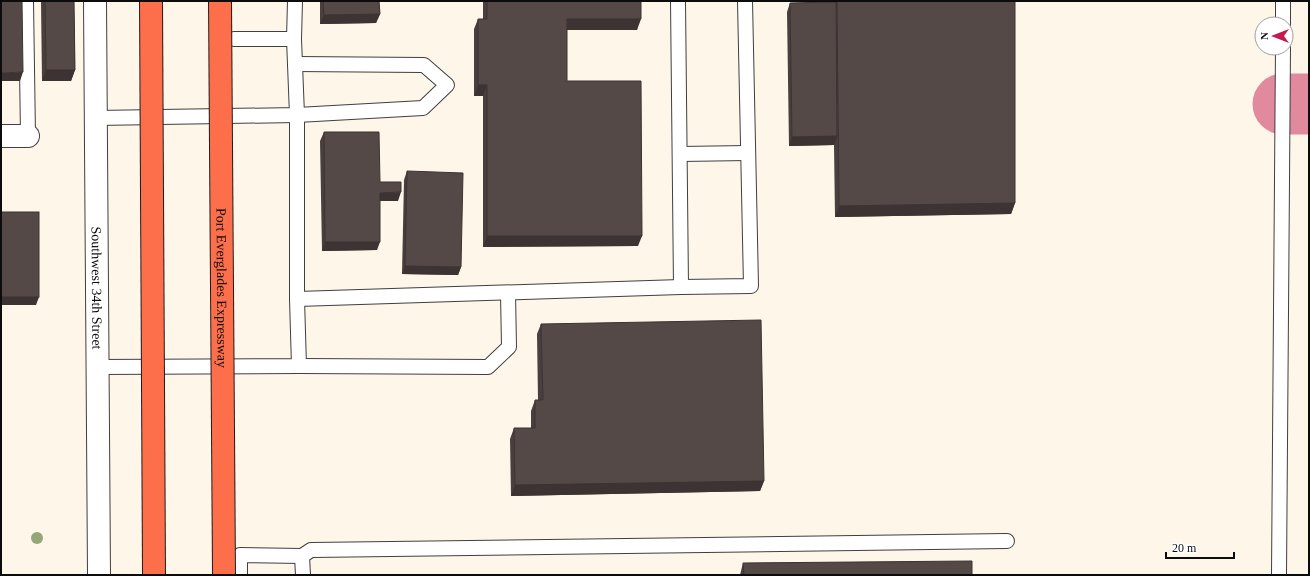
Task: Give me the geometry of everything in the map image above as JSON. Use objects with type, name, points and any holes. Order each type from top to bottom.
[{"type":"highway","points":[[151,1],[154,575]]},
{"type":"highway","name":"Port Everglades Expressway","points":[[220,1],[224,575]]},
{"type":"street","name":"Southwest 34th Street","points":[[95,1],[99,575]]},
{"type":"street","points":[[1,136],[28,136]]},
{"type":"lane","points":[[26,1],[28,136]]},
{"type":"lane","points":[[295,1],[294,39],[297,116],[297,299],[299,366]]},
{"type":"lane","points":[[678,1],[681,287]]},
{"type":"lane","points":[[297,299],[751,286],[745,1]]},
{"type":"lane","points":[[1283,1],[1283,16]]},
{"type":"lane","points":[[234,40],[294,39]]},
{"type":"lane","points":[[1279,575],[1283,56]]},
{"type":"lane","points":[[95,118],[297,116],[423,108],[447,85],[424,65],[295,64]]},
{"type":"lane","points":[[680,154],[748,153]]},
{"type":"lane","points":[[98,368],[299,366],[488,367],[509,347],[508,293]]},
{"type":"lane","points":[[240,575],[240,555],[302,556],[312,550],[1007,541]]},
{"type":"lane","points":[[302,556],[303,575]]},
{"type":"building","points":[[1,1],[22,1],[23,72],[1,73]]},
{"type":"building","points":[[45,1],[74,1],[75,70],[46,70]]},
{"type":"building","points":[[323,1],[379,1],[380,14],[324,15]]},
{"type":"building","points":[[487,1],[641,1],[641,19],[567,19],[567,81],[641,81],[642,236],[487,236],[487,85],[478,85],[478,19],[487,19]]},
{"type":"building","points":[[837,1],[1015,1],[1015,203],[839,206]]},
{"type":"building","points":[[836,2],[837,136],[792,137],[790,3]]},
{"type":"building","points":[[324,132],[379,132],[380,182],[401,182],[401,192],[380,193],[380,242],[325,242]]},
{"type":"building","points":[[407,171],[463,173],[461,267],[405,266]]},
{"type":"building","points":[[1,212],[39,212],[39,297],[1,297]]},
{"type":"building","points":[[761,320],[764,481],[515,485],[514,428],[535,428],[535,400],[543,400],[541,324]]},
{"type":"building","points":[[972,561],[972,575],[744,575],[743,563]]},
{"type":"taxiway","points":[[1283,104],[1309,104]]}]
